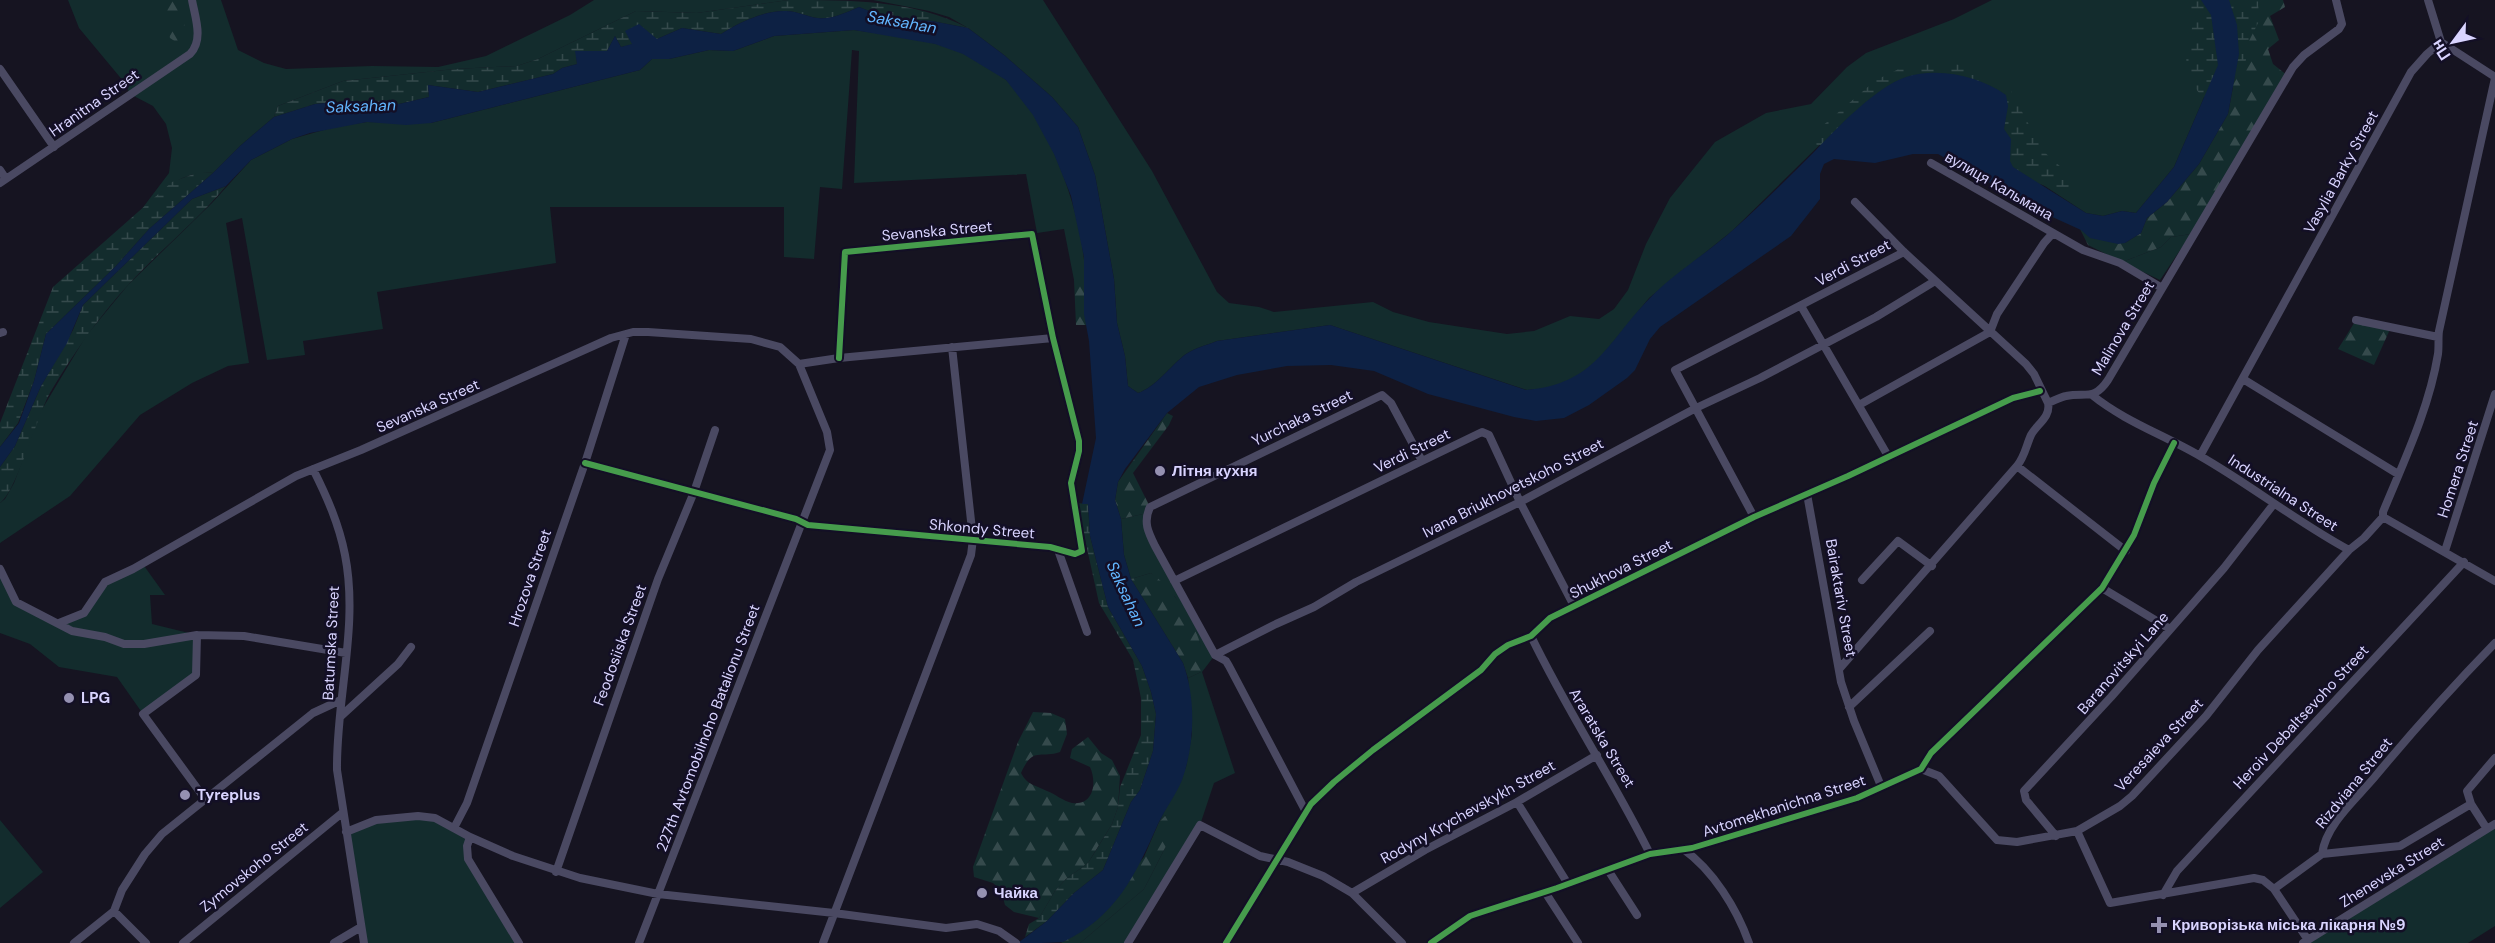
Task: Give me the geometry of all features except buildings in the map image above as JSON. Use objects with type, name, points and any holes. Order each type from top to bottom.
[{"type":"street","name":"Hranitna Street","points":[[3,181],[190,54],[197,40],[192,0]]},
{"type":"street","name":"Malinova Street","points":[[2048,403],[2066,396],[2092,396],[2102,390],[2293,67],[2342,24],[2336,0]]},
{"type":"street","points":[[2428,0],[2442,42],[2495,77]]},
{"type":"street","name":"Vasylia Barky Street","points":[[2200,456],[2412,72],[2427,54],[2442,42]]},
{"type":"street","points":[[0,69],[54,147]]},
{"type":"street","name":"Industrialna Street","points":[[2092,396],[2107,408],[2200,456],[2274,505],[2349,550],[2383,518],[2383,512],[2428,395],[2438,353],[2438,337],[2495,77]]},
{"type":"street","name":"вулиця Кальмана","points":[[1931,163],[2084,250],[2120,263],[2162,288]]},
{"type":"street","points":[[0,170],[3,181]]},
{"type":"street","points":[[1840,668],[1932,566],[2017,466],[2024,457],[2030,437],[2048,410],[2048,403],[2040,391],[2034,374],[2026,364],[1904,252],[1855,202]]},
{"type":"street","name":"Sevanska Street","points":[[839,358],[845,252],[1029,233],[1035,242],[1053,338]]},
{"type":"street","name":"вулиця Кальмана","points":[[1990,332],[1997,314],[2044,243],[2054,233]]},
{"type":"street","name":"Verdi Street","points":[[1754,517],[1675,370],[1678,366],[1801,306],[1904,252]]},
{"type":"street","name":"Ivana Briukhovetskoho Street","points":[[1215,655],[1314,607],[1356,582],[1520,502],[1696,408],[1824,345],[1924,290],[1935,281]]},
{"type":"street","points":[[1801,306],[1888,456]]},
{"type":"street","points":[[2356,320],[2438,337]]},
{"type":"street","points":[[1859,405],[1990,332]]},
{"type":"street","name":"Sevanska Street","points":[[59,623],[84,613],[92,605],[105,582],[134,569],[296,476],[611,338],[626,334],[675,333],[751,339],[780,347],[799,364]]},
{"type":"street","name":"Hrozova Street","points":[[453,828],[466,803],[585,463],[626,334]]},
{"type":"street","points":[[799,364],[839,358],[1053,338]]},
{"type":"street","name":"Shkondy Street","points":[[803,523],[974,539],[1075,554],[1082,549],[1071,483],[1079,451],[1079,441],[1053,338]]},
{"type":"street","name":"Shkondy Street","points":[[823,943],[968,566],[974,539],[952,347]]},
{"type":"street","name":"227th Avtomobilnoho Batalionu Street","points":[[639,943],[830,450],[830,441],[799,364]]},
{"type":"street","points":[[2243,379],[2398,474]]},
{"type":"street","name":"Shukhova Street","points":[[1226,943],[1306,812],[1320,794],[1480,670],[1501,650],[1531,636],[1542,623],[1574,606],[1754,517],[2013,398],[2040,391]]},
{"type":"street","name":"Homera Street","points":[[2445,551],[2495,394]]},
{"type":"street","name":"Yurchaka Street","points":[[1174,581],[1146,528],[1146,516],[1150,507],[1382,395],[1391,402],[1422,461]]},
{"type":"street","name":"Feodosiiska Street","points":[[556,872],[658,579],[694,492],[715,430]]},
{"type":"street","name":"Verdi Street","points":[[1174,581],[1486,432],[1574,606]]},
{"type":"street","name":"Avtomekhanichna Street","points":[[1431,943],[1470,916],[1650,854],[1683,849],[1857,798],[1921,769],[1931,753],[2102,588],[2126,551],[2154,483],[2175,443]]},
{"type":"street","points":[[585,463],[803,523]]},
{"type":"street","points":[[2017,466],[2126,551]]},
{"type":"street","name":"Batumska Street","points":[[313,470],[335,517],[345,555],[349,615],[337,770],[364,943]]},
{"type":"street","name":"Bairaktariv Street","points":[[1807,494],[1848,707],[1881,786]]},
{"type":"street","name":"Baranovitskyi Lane","points":[[2056,836],[2026,800],[2024,791],[2098,712],[2252,534],[2274,505]]},
{"type":"street","points":[[2383,518],[2495,581]]},
{"type":"street","points":[[1862,580],[1898,541],[1932,566]]},
{"type":"street","points":[[1058,550],[1087,632]]},
{"type":"street","name":"Veresaieva Street","points":[[1921,769],[1939,776],[1997,840],[2017,842],[2077,831],[2120,806],[2154,773],[2206,716],[2258,650],[2349,550]]},
{"type":"street","name":"Heroiv Debaltsevoho Street","points":[[2163,895],[2168,883],[2185,863],[2464,562]]},
{"type":"street","points":[[0,569],[16,602],[72,631],[105,637],[124,644],[144,644],[197,635],[264,638],[346,652]]},
{"type":"street","points":[[1174,581],[1215,655],[1226,661],[1229,666],[1306,812]]},
{"type":"street","points":[[2102,588],[2170,629]]},
{"type":"street","points":[[1848,707],[1930,632]]},
{"type":"street","points":[[197,635],[196,675],[143,714],[205,799]]},
{"type":"street","name":"Araratska Street","points":[[1531,636],[1572,716],[1597,755],[1650,854]]},
{"type":"street","name":"Rizdviana Street","points":[[2274,889],[2322,854],[2324,842],[2342,816],[2433,707],[2495,643]]},
{"type":"street","name":"Batumska Street","points":[[340,717],[398,664],[411,647]]},
{"type":"street","points":[[74,943],[114,911],[122,890],[145,854],[162,834],[313,713],[341,700]]},
{"type":"street","name":"Rodyny Krychevskykh Street","points":[[1352,893],[1597,755]]},
{"type":"street","points":[[2487,829],[2471,804],[2467,791],[2495,758]]},
{"type":"street","points":[[1517,802],[1568,884]]},
{"type":"street","points":[[2322,854],[2400,846],[2471,804]]},
{"type":"street","name":"Zymovskoho Street","points":[[183,943],[342,813]]},
{"type":"street","points":[[346,832],[376,820],[418,816],[435,818],[470,837],[556,872],[658,894],[953,928],[977,924],[990,926],[1015,942]]},
{"type":"street","name":"Zhenevska Street","points":[[2306,941],[2495,824]]},
{"type":"street","points":[[1128,943],[1200,825],[1260,856],[1323,876],[1352,893],[1372,910],[1402,943]]},
{"type":"street","points":[[2077,831],[2110,903],[2254,878],[2263,880],[2274,889],[2306,941]]},
{"type":"street","points":[[470,837],[467,846],[468,859],[519,943]]},
{"type":"street","points":[[1683,849],[1698,860],[1729,902],[1744,927],[1749,943]]},
{"type":"street","points":[[1608,870],[1637,915]]},
{"type":"street","points":[[1545,892],[1578,943]]},
{"type":"street","points":[[114,911],[146,943]]},
{"type":"street","points":[[334,943],[361,927]]},
{"type":"green space","points":[[68,0],[221,0],[238,50],[264,63],[286,69],[372,66],[438,67],[486,56],[570,15],[594,0],[789,0],[697,13],[636,11],[538,59],[517,66],[455,69],[343,81],[278,106],[274,117],[213,173],[190,175],[180,179],[171,184],[138,214],[169,173],[172,148],[166,124],[153,106],[130,94],[124,82],[79,28]]},
{"type":"green space","points":[[160,0],[177,0],[187,34],[183,39],[176,42],[170,38]]},
{"type":"green space","points":[[789,0],[858,1],[904,7],[926,12],[968,28],[932,21],[886,18],[859,7],[828,18],[778,11],[752,18],[721,34],[682,28],[657,39],[621,47],[615,36],[607,51],[576,51],[577,64],[562,68],[553,74],[478,92],[428,85],[429,97],[399,104],[348,101],[315,104],[274,117],[278,106],[343,81],[455,69],[517,66],[538,59],[636,11],[697,13]]},
{"type":"green space","points":[[873,0],[1043,0],[1152,171],[1217,292],[1229,303],[1259,307],[1274,312],[1373,302],[1393,312],[1429,322],[1507,334],[1534,331],[1570,316],[1599,319],[1614,309],[1628,290],[1646,244],[1670,198],[1715,142],[1766,113],[1811,104],[1847,67],[1866,53],[1954,19],[1992,0],[2201,0],[2218,65],[2174,167],[2136,213],[2122,211],[2103,216],[2086,213],[2034,179],[1841,124],[1732,231],[1649,298],[1596,363],[1573,379],[1550,388],[1527,390],[1330,325],[1217,341],[1197,348],[1186,354],[1157,381],[1138,393],[1128,386],[1125,356],[1117,323],[1114,279],[1095,175],[1078,127],[1052,97],[1004,55],[968,28],[949,17],[929,11]]},
{"type":"green space","points":[[2185,0],[2258,1],[2259,21],[2249,41],[2245,65],[2224,100],[2215,107],[2199,93],[2187,76],[2186,52],[2192,28]]},
{"type":"green space","points":[[2229,0],[2283,0],[2285,7],[2270,16],[2279,40],[2268,49],[2273,64],[2288,76],[2191,234],[2171,237],[2161,247],[2122,262],[2088,245],[2080,229],[2125,243],[2141,233],[2147,218],[2167,202],[2199,164],[2228,114],[2233,87]]},
{"type":"green space","points":[[854,30],[911,38],[953,49],[1005,79],[1021,96],[1036,118],[1062,172],[1079,229],[1084,256],[1085,280],[1074,280],[1064,229],[1037,233],[1026,174],[854,183],[859,51],[852,50],[842,189],[820,187],[814,259],[784,257],[784,207],[550,207],[556,263],[377,292],[383,329],[303,341],[305,355],[267,360],[242,218],[226,223],[249,363],[228,366],[192,383],[140,415],[70,496],[0,543],[0,503],[5,499],[14,483],[41,411],[86,336],[128,285],[212,203],[251,160],[292,139],[334,127],[367,122],[431,123],[640,70],[652,59],[669,59],[709,50],[733,51],[774,36]]},
{"type":"green space","points":[[1947,62],[1972,68],[2011,91],[2043,151],[2072,180],[2071,188],[2062,191],[2033,182],[1986,149],[1816,145],[1816,136],[1820,128],[1876,80],[1903,67]]},
{"type":"green space","points":[[199,172],[213,173],[149,229],[116,266],[46,334],[34,381],[18,423],[0,447],[0,423],[53,287],[172,182]]},
{"type":"green space","points":[[226,186],[129,284],[87,335],[45,402],[20,469],[0,503],[0,467],[15,446],[41,386],[73,330],[83,305],[192,199]]},
{"type":"green space","points":[[2191,234],[2160,280],[2122,262],[2161,247],[2171,237]]},
{"type":"green space","points":[[1074,280],[1085,280],[1086,325],[1076,325]]},
{"type":"green space","points":[[2356,320],[2391,327],[2374,365],[2338,349]]},
{"type":"green space","points":[[1167,413],[1173,416],[1169,425],[1133,473],[1150,507],[1147,513],[1121,519],[1115,500],[1118,482]]},
{"type":"green space","points":[[1077,503],[1088,504],[1090,536],[1108,607],[1142,666],[1151,692],[1156,714],[1153,751],[1140,790],[1131,802],[1103,870],[1074,893],[1047,921],[1025,937],[1029,924],[1039,918],[1055,891],[1066,879],[1088,863],[1112,824],[1118,807],[1120,787],[1141,735],[1141,698],[1133,660],[1099,603]]},
{"type":"green space","points":[[1147,513],[1146,528],[1215,655],[1202,672],[1235,773],[1214,783],[1200,825],[1128,943],[1080,943],[1144,889],[1165,848],[1166,815],[1159,822],[1186,767],[1192,734],[1188,678],[1201,672],[1200,643],[1175,597],[1151,573],[1131,579],[1124,555],[1121,519]]},
{"type":"green space","points":[[142,563],[165,595],[150,595],[152,624],[197,635],[196,675],[143,714],[117,677],[59,667],[30,644],[0,633],[0,569],[13,598],[59,623],[84,613],[101,587]]},
{"type":"green space","points":[[1151,573],[1173,595],[1187,614],[1197,634],[1201,646],[1201,672],[1188,678],[1183,663],[1131,579]]},
{"type":"green space","points":[[1033,712],[1051,713],[1065,719],[1067,734],[1060,752],[1037,755],[1029,759],[1021,773],[1029,782],[1069,802],[1085,801],[1092,792],[1093,786],[1090,767],[1070,758],[1072,749],[1088,737],[1101,753],[1112,760],[1120,776],[1118,807],[1112,824],[1088,863],[1066,879],[1055,891],[1039,918],[1014,912],[1005,905],[1001,890],[993,883],[974,877],[973,867],[1018,742]]},
{"type":"green space","points":[[1166,815],[1171,818],[1171,831],[1144,889],[1080,943],[1061,943],[1086,927],[1144,857],[1159,822]]},
{"type":"green space","points":[[435,818],[470,837],[467,853],[519,943],[364,943],[346,832],[365,824]]},
{"type":"green space","points":[[0,820],[43,872],[0,908]]},
{"type":"green space","points":[[2495,824],[2495,926],[2468,943],[2303,943]]},
{"type":"water","name":"Saksahan","points":[[2201,0],[2229,0],[2237,25],[2239,54],[2228,114],[2199,164],[2167,202],[2147,218],[2141,233],[2125,243],[2118,244],[2090,238],[2081,230],[2048,215],[1938,154],[1913,154],[1875,163],[1834,159],[1824,164],[1820,174],[1820,199],[1791,236],[1660,327],[1650,339],[1635,370],[1627,378],[1589,405],[1564,418],[1536,421],[1514,417],[1428,394],[1374,371],[1331,365],[1287,366],[1237,375],[1199,387],[1167,413],[1125,469],[1118,482],[1115,500],[1121,519],[1124,555],[1131,579],[1183,663],[1192,706],[1189,751],[1180,786],[1161,818],[1132,877],[1111,907],[1081,932],[1063,942],[1018,943],[1047,921],[1074,893],[1103,870],[1131,802],[1140,790],[1153,751],[1156,714],[1142,666],[1108,607],[1090,536],[1088,504],[1082,504],[1096,438],[1089,341],[1084,314],[1084,257],[1071,196],[1054,154],[1033,115],[1006,80],[963,54],[935,44],[854,30],[774,36],[733,51],[709,50],[669,59],[652,59],[640,70],[431,123],[406,125],[367,122],[310,133],[292,139],[251,160],[226,186],[192,199],[83,305],[67,343],[41,386],[15,446],[0,467],[0,447],[19,423],[34,381],[46,334],[116,266],[149,229],[274,117],[315,104],[348,101],[399,104],[429,97],[428,85],[478,92],[553,74],[562,68],[577,64],[575,51],[607,51],[615,36],[621,47],[632,44],[625,31],[639,24],[657,39],[682,28],[721,34],[752,18],[778,11],[828,18],[859,7],[887,18],[932,21],[968,28],[1004,55],[1052,97],[1078,127],[1095,175],[1114,279],[1117,323],[1125,356],[1128,386],[1138,393],[1157,381],[1186,354],[1197,348],[1217,341],[1330,325],[1526,390],[1550,386],[1569,379],[1598,359],[1649,299],[1743,221],[1858,109],[1894,82],[1906,77],[1945,73],[1971,78],[1995,88],[2006,95],[2008,106],[2004,129],[2011,139],[2010,161],[2013,167],[2086,213],[2103,216],[2122,211],[2136,213],[2174,167],[2218,65],[2211,15]]},
{"type":"cycle path","points":[[585,463],[796,519],[808,525],[1050,547],[1075,554],[1082,551],[1071,483],[1079,451],[1079,441],[1053,338],[1032,234],[845,252],[839,358]]},
{"type":"cycle path","points":[[1226,943],[1311,804],[1373,750],[1481,670],[1495,654],[1508,645],[1531,636],[1550,618],[1754,517],[1848,476],[2013,398],[2040,391]]},
{"type":"cycle path","points":[[1431,943],[1470,916],[1557,888],[1650,854],[1692,848],[1857,798],[1921,769],[1931,753],[2102,588],[2134,535],[2154,483],[2174,443]]},
{"type":"place","name":"Літня кухня","points":[[1160,471]]},
{"type":"place","name":"LPG","points":[[69,698]]},
{"type":"place","name":"Tyreplus","points":[[185,795]]},
{"type":"place","name":"Чайка","points":[[982,893]]},
{"type":"place","name":"Криворізька міська лікарня №9","points":[[2159,925]]}]
